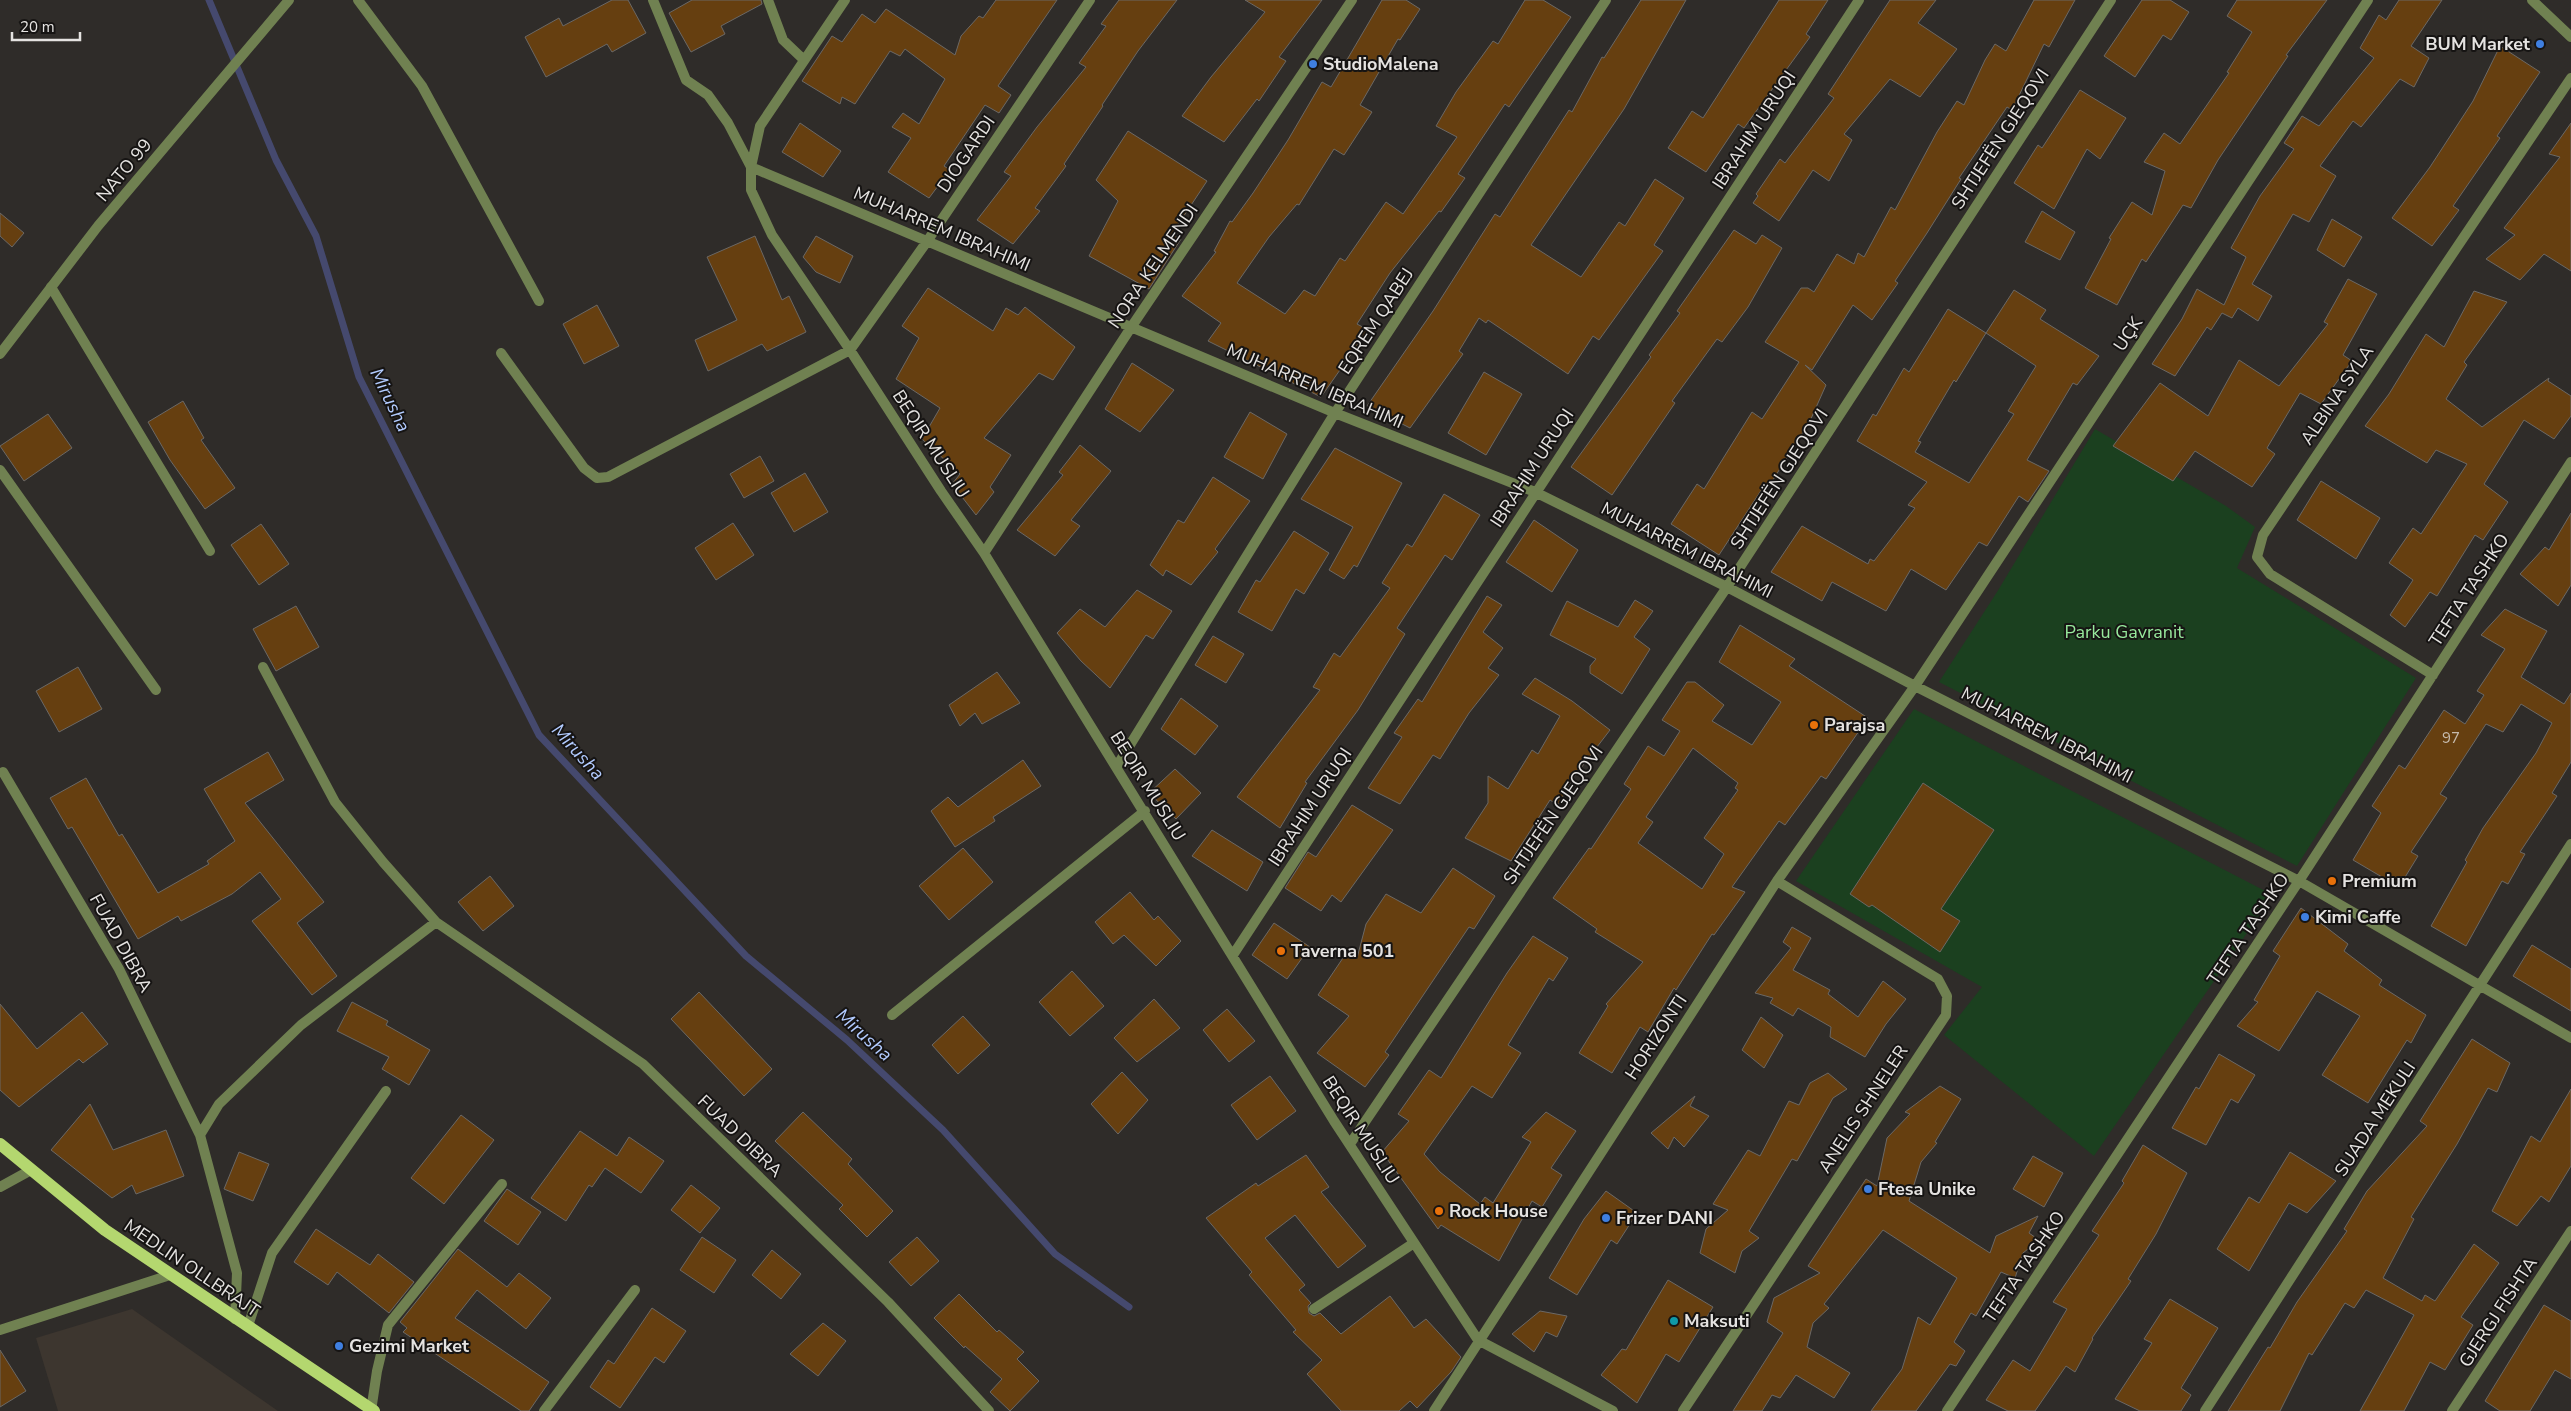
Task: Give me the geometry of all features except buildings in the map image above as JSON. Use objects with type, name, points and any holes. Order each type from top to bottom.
[{"type":"main road","name":"MEDLIN OLLBRAJT","points":[[0,1144],[105,1230],[373,1411]]},
{"type":"street","name":"NATO 99","points":[[0,354],[98,226],[289,0]]},
{"type":"street","points":[[358,0],[422,86],[539,301]]},
{"type":"street","points":[[653,0],[686,80],[708,95],[728,123],[751,167]]},
{"type":"street","points":[[768,0],[783,40],[804,60]]},
{"type":"street","points":[[751,167],[760,126],[845,0]]},
{"type":"street","name":"DIOGARDI","points":[[850,350],[928,240],[1090,0]]},
{"type":"street","name":"NORA KELMENDI","points":[[984,554],[1132,326],[1352,0]]},
{"type":"street","name":"EQREM QABEJ","points":[[1117,766],[1335,413],[1606,0]]},
{"type":"street","name":"IBRAHIM URUQI","points":[[1233,955],[1859,0]]},
{"type":"street","name":"SHTJEFËN GJEQOVI","points":[[1350,1144],[1727,587],[2110,0]]},
{"type":"street","name":"UÇK","points":[[1915,686],[2368,0]]},
{"type":"street","points":[[2532,0],[2571,37]]},
{"type":"street","name":"ALBINA SYLA","points":[[2433,675],[2270,574],[2257,557],[2263,534],[2571,78]]},
{"type":"street","name":"MUHARREM IBRAHIMI","points":[[751,167],[1335,413],[1535,492],[1727,587],[1915,686],[2299,881],[2571,1038]]},
{"type":"street","name":"BEQIR MUSLIU","points":[[751,167],[751,190],[772,235],[984,554],[1350,1144],[1478,1340],[1613,1411]]},
{"type":"street","points":[[51,288],[210,551]]},
{"type":"street","points":[[501,353],[584,468],[597,478],[608,477],[850,350]]},
{"type":"street","name":"TEFTA TASHKO","points":[[1947,1411],[2299,881],[2571,462]]},
{"type":"street","points":[[0,470],[156,690]]},
{"type":"street","name":"FUAD DIBRA","points":[[263,667],[335,802],[383,862],[436,922],[643,1064],[888,1302],[989,1411]]},
{"type":"street","name":"HORIZONTI","points":[[1434,1411],[1478,1340],[1777,881],[1915,686]]},
{"type":"street","name":"FUAD DIBRA","points":[[2,772],[119,968],[200,1135],[237,1273],[235,1319]]},
{"type":"street","points":[[892,1015],[1145,811]]},
{"type":"street","name":"SUADA MEKULI","points":[[2204,1411],[2481,986],[2571,844]]},
{"type":"street","name":"ANELIS SHNELER","points":[[1683,1411],[1946,1015],[1947,996],[1938,979],[1777,881]]},
{"type":"street","points":[[200,1135],[219,1104],[301,1025],[436,922]]},
{"type":"street","points":[[248,1326],[272,1253],[386,1092]]},
{"type":"street","points":[[0,1187],[31,1170]]},
{"type":"street","name":"MEDLIN OLLBRAJT","points":[[373,1411],[377,1371],[388,1325],[502,1184]]},
{"type":"street","name":"GJERGJ FISHTA","points":[[2452,1411],[2571,1231]]},
{"type":"street","points":[[1314,1309],[1414,1243]]},
{"type":"street","points":[[0,1330],[170,1275]]},
{"type":"street","points":[[544,1411],[635,1290]]},
{"type":"shaded area","points":[[132,1309],[278,1411],[58,1411],[36,1338]]},
{"type":"green space","name":"Parku Gavranit","points":[[2095,429],[2226,506],[2255,527],[2237,568],[2416,678],[2297,866],[1939,682],[1997,592]]},
{"type":"green space","points":[[1914,709],[2273,895],[2094,1156],[1944,1035],[1982,987],[1796,881]]},
{"type":"waterway","name":"Mirusha","points":[[209,0],[276,160],[316,236],[359,377],[539,735],[746,956],[847,1040],[943,1130],[1055,1254],[1129,1307]]},
{"type":"place","name":"BUM Market","points":[[2540,44]]},
{"type":"place","name":"StudioMalena","points":[[1313,64]]},
{"type":"place","name":"Parajsa","points":[[1814,725]]},
{"type":"place","name":"Premium","points":[[2332,881]]},
{"type":"place","name":"Kimi Caffe","points":[[2305,917]]},
{"type":"place","name":"Taverna 501","points":[[1281,951]]},
{"type":"place","name":"Ftesa Unike","points":[[1868,1189]]},
{"type":"place","name":"Rock House","points":[[1439,1211]]},
{"type":"place","name":"Frizer DANI","points":[[1606,1218]]},
{"type":"place","name":"Maksuti","points":[[1674,1321]]},
{"type":"place","name":"Gezimi Market","points":[[339,1346]]}]
